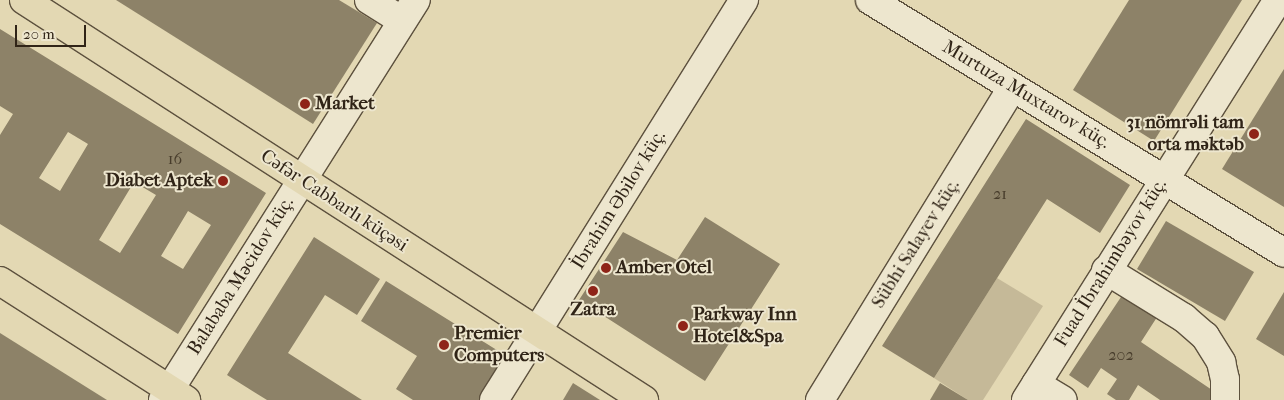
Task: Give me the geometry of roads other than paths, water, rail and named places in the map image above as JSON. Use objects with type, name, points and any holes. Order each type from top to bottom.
[{"type":"main road","name":"Cəfər Cabbarlı küçəsi","points":[[24,0],[644,400]]},
{"type":"main road","points":[[0,282],[173,396]]},
{"type":"street","points":[[369,0],[409,11]]},
{"type":"street","name":"İbrahim Əbilov küç.","points":[[494,400],[744,0]]},
{"type":"street","name":"Murtuza Muxtarov küç.","points":[[870,0],[1284,253]]},
{"type":"street","name":"Fuad İbrahimbəyov küç.","points":[[1031,392],[1106,270],[1278,0]]},
{"type":"street","name":"Balababa Məcidov küç.","points":[[173,396],[301,180],[409,11]]},
{"type":"street","name":"Sübhi Salayev küç.","points":[[820,400],[1012,88]]},
{"type":"street","points":[[1106,270],[1184,318],[1205,336],[1222,362],[1225,380],[1225,400]]},
{"type":"street","points":[[1031,392],[1063,400]]},
{"type":"place","name":"Market","points":[[305,104]]},
{"type":"place","name":"31 nömrəli tam orta məktəb","points":[[1254,134]]},
{"type":"place","name":"Diabet Aptek","points":[[223,181]]},
{"type":"place","name":"Amber Otel","points":[[606,268]]},
{"type":"place","name":"Zatra","points":[[593,291]]},
{"type":"place","name":"Parkway Inn Hotel&Spa","points":[[683,326]]},
{"type":"place","name":"Premier Computers","points":[[444,345]]}]
